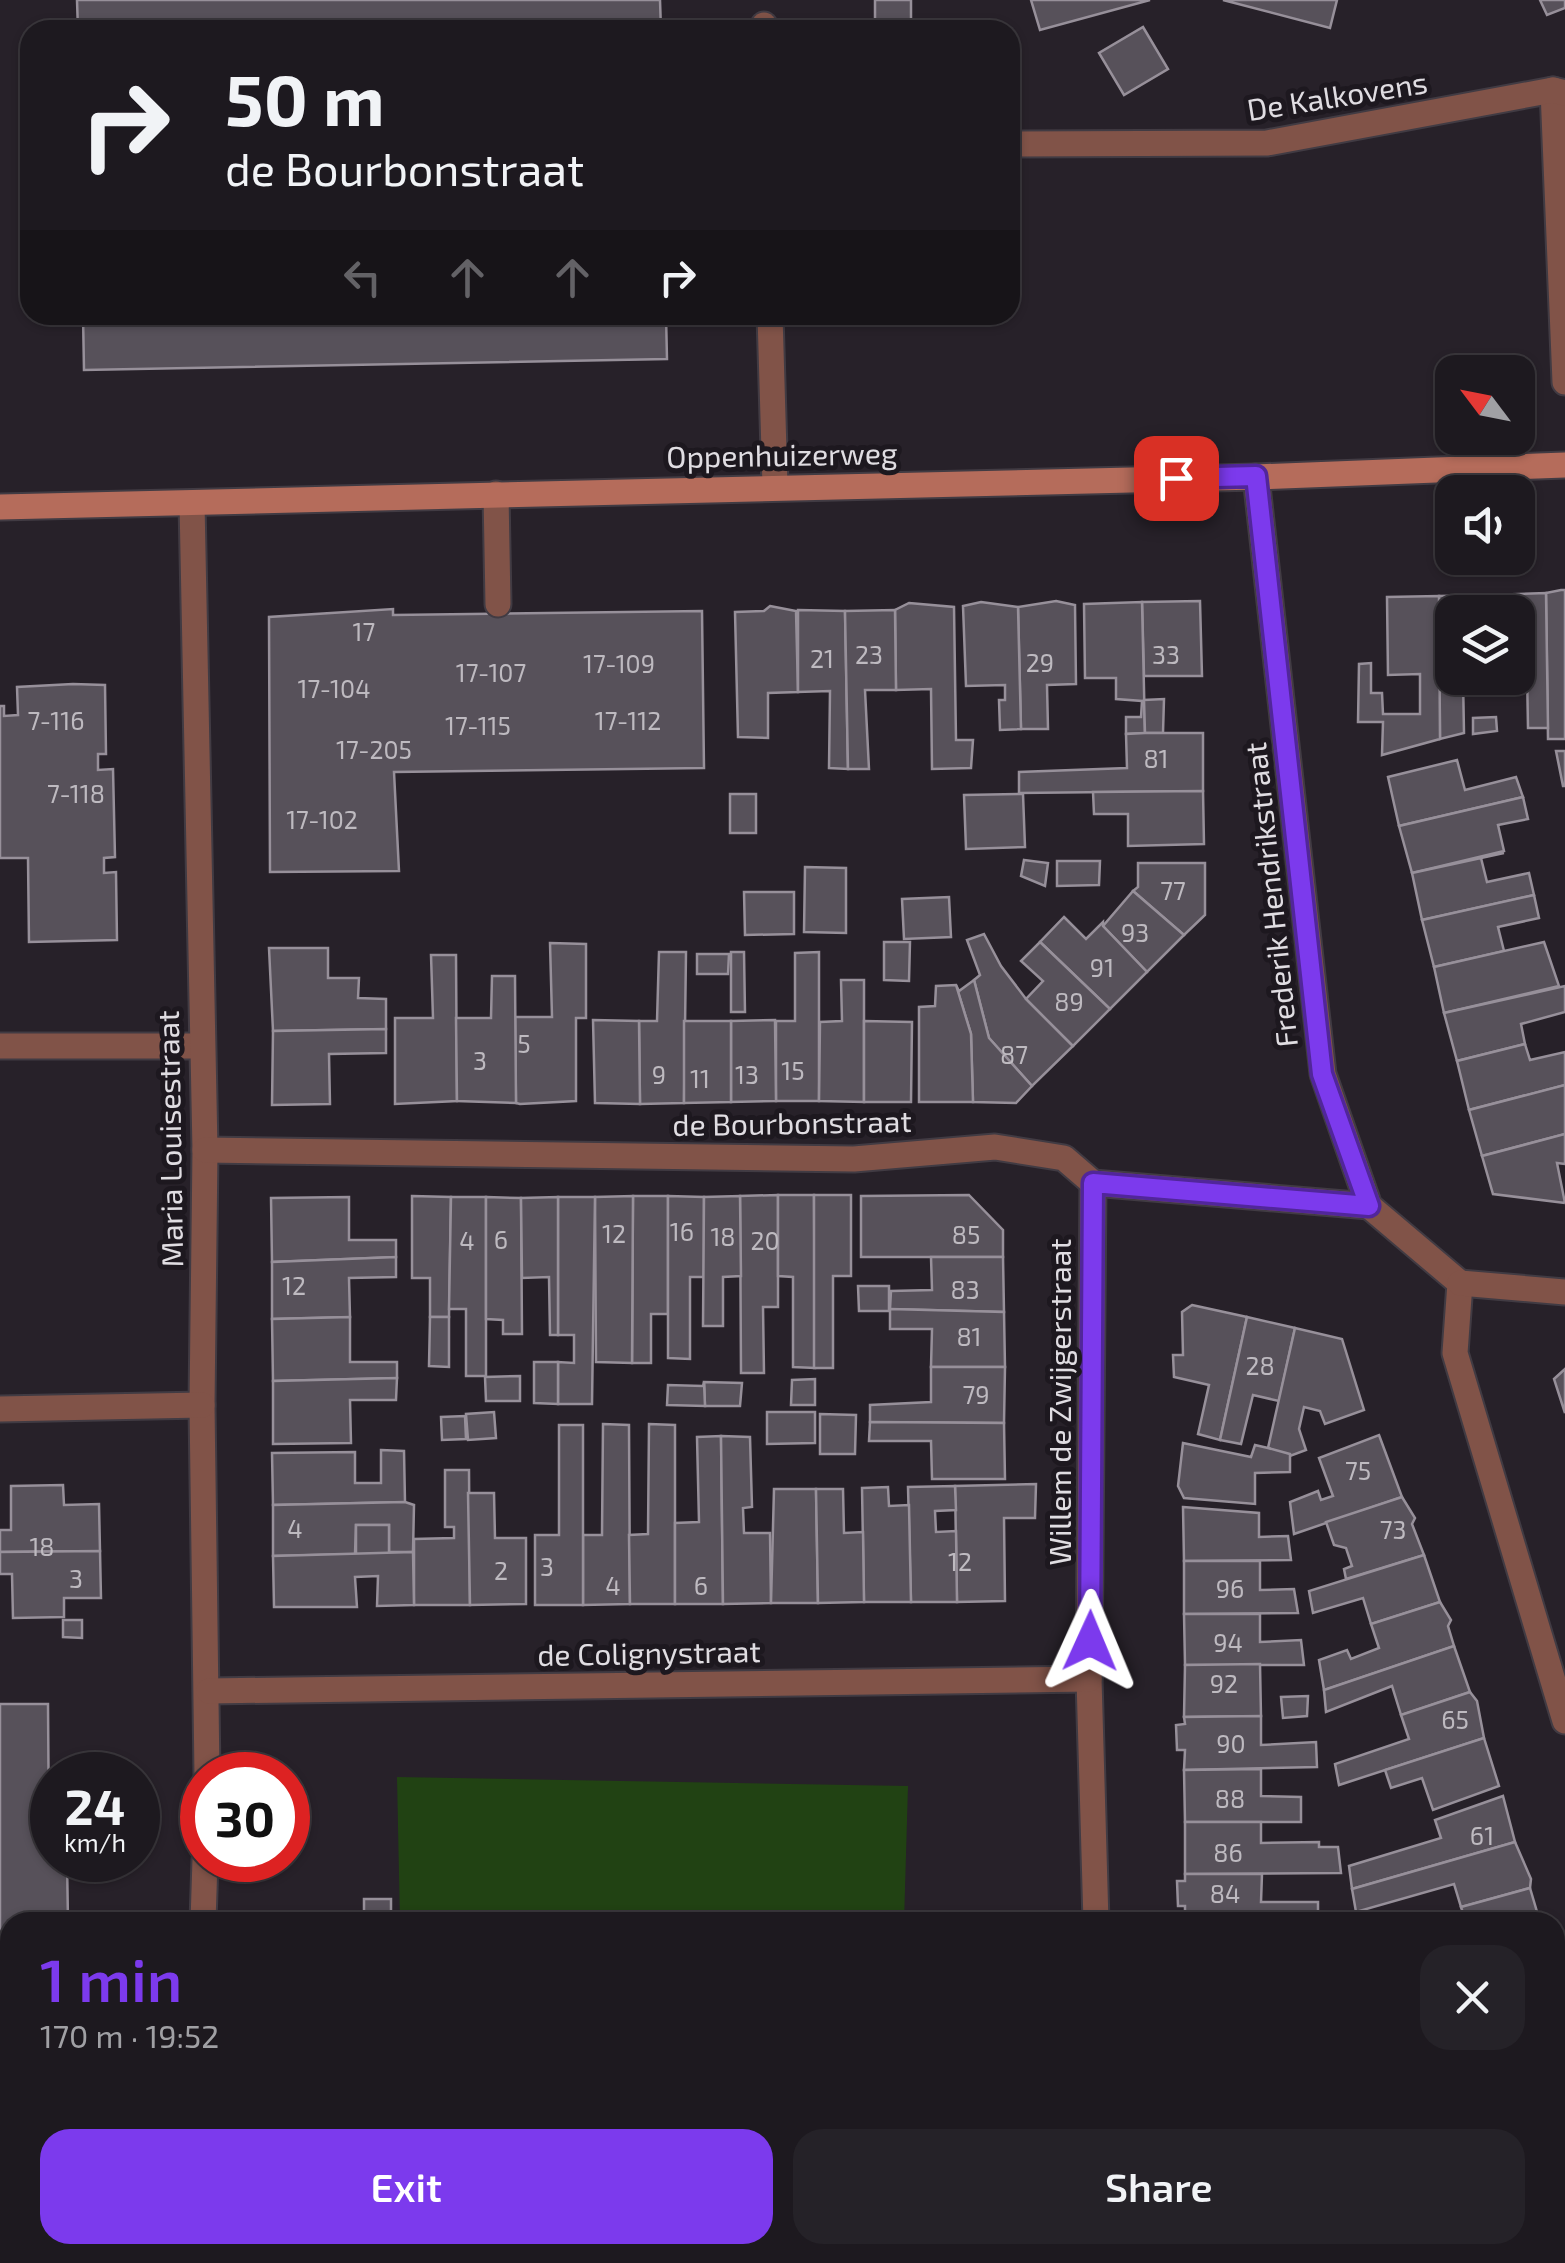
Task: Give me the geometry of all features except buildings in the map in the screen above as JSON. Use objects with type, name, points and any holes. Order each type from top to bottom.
[{"type":"main road","name":"Oppenhuizerweg","points":[[0,507],[1256,476],[1565,464]]},
{"type":"street","name":"De Kalkovens","points":[[1020,144],[1267,144],[1559,92],[1565,382]]},
{"type":"street","points":[[770,325],[775,486]]},
{"type":"street","name":"Frederik Hendrikstraat","points":[[1256,476],[1322,1074],[1369,1206]]},
{"type":"street","points":[[496,494],[498,604]]},
{"type":"street","name":"Maria Louisestraat","points":[[192,503],[204,1150],[202,1405],[208,1752]]},
{"type":"street","points":[[0,1046],[201,1046]]},
{"type":"street","name":"de Bourbonstraat","points":[[204,1150],[854,1160],[995,1147],[1064,1158],[1093,1183],[1369,1206]]},
{"type":"street","name":"Willem de Zwijgerstraat","points":[[1093,1183],[1089,1679],[1096,1912]]},
{"type":"street","points":[[1369,1206],[1460,1283],[1565,1292]]},
{"type":"street","points":[[1460,1283],[1454,1353],[1565,1721]]},
{"type":"street","points":[[0,1409],[202,1405]]},
{"type":"street","name":"de Colignystraat","points":[[209,1691],[1089,1679]]},
{"type":"street","points":[[203,1912],[204,1882]]},
{"type":"green space","points":[[397,1777],[908,1786],[904,1912],[400,1912]]},
{"type":"route","points":[[1090,1641],[1093,1183],[1369,1206],[1322,1074],[1256,476],[1176,478]]}]
